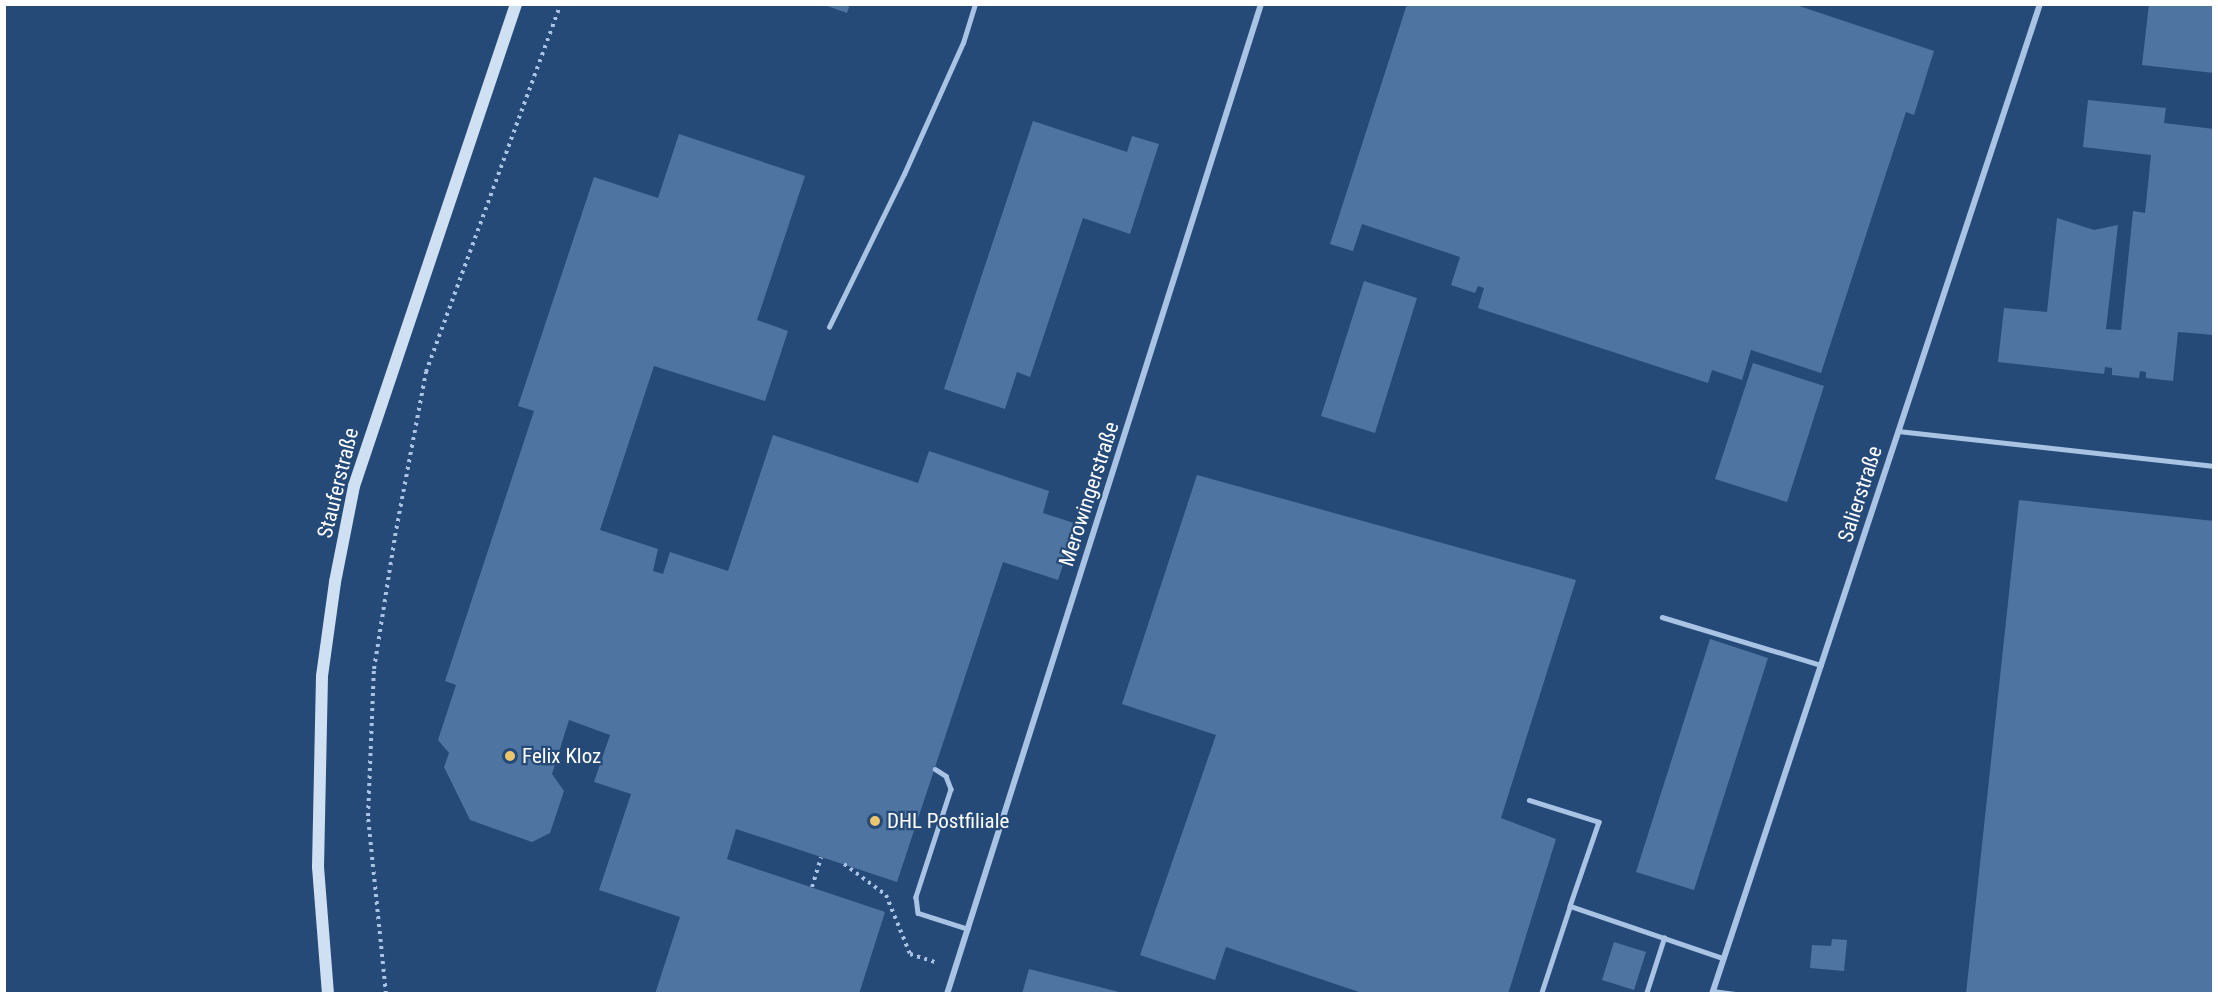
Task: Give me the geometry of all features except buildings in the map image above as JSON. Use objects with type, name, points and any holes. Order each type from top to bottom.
[{"type":"main road","name":"Stauferstraße","points":[[328,993],[318,867],[322,676],[335,582],[361,464],[516,4]]},
{"type":"street","name":"Merowingerstraße","points":[[947,993],[1261,4]]},
{"type":"street","name":"Salierstraße","points":[[1712,992],[2040,4]]},
{"type":"lane","points":[[829,327],[904,174],[963,44],[975,4]]},
{"type":"lane","points":[[1898,431],[2214,466]]},
{"type":"lane","points":[[1662,617],[1821,665]]},
{"type":"lane","points":[[935,769],[946,776],[951,789],[916,897],[918,913],[968,929]]},
{"type":"lane","points":[[1528,800],[1599,822],[1541,993]]},
{"type":"lane","points":[[1570,906],[1723,958]]},
{"type":"lane","points":[[1646,993],[1664,938]]},
{"type":"lane","points":[[1712,992],[1736,993]]},
{"type":"path","points":[[386,993],[368,816],[374,669],[395,536],[426,372],[561,4]]},
{"type":"path","points":[[812,887],[821,857]]},
{"type":"place","name":"Felix Kloz","points":[[510,756]]},
{"type":"place","name":"DHL Postfiliale","points":[[875,821]]}]
